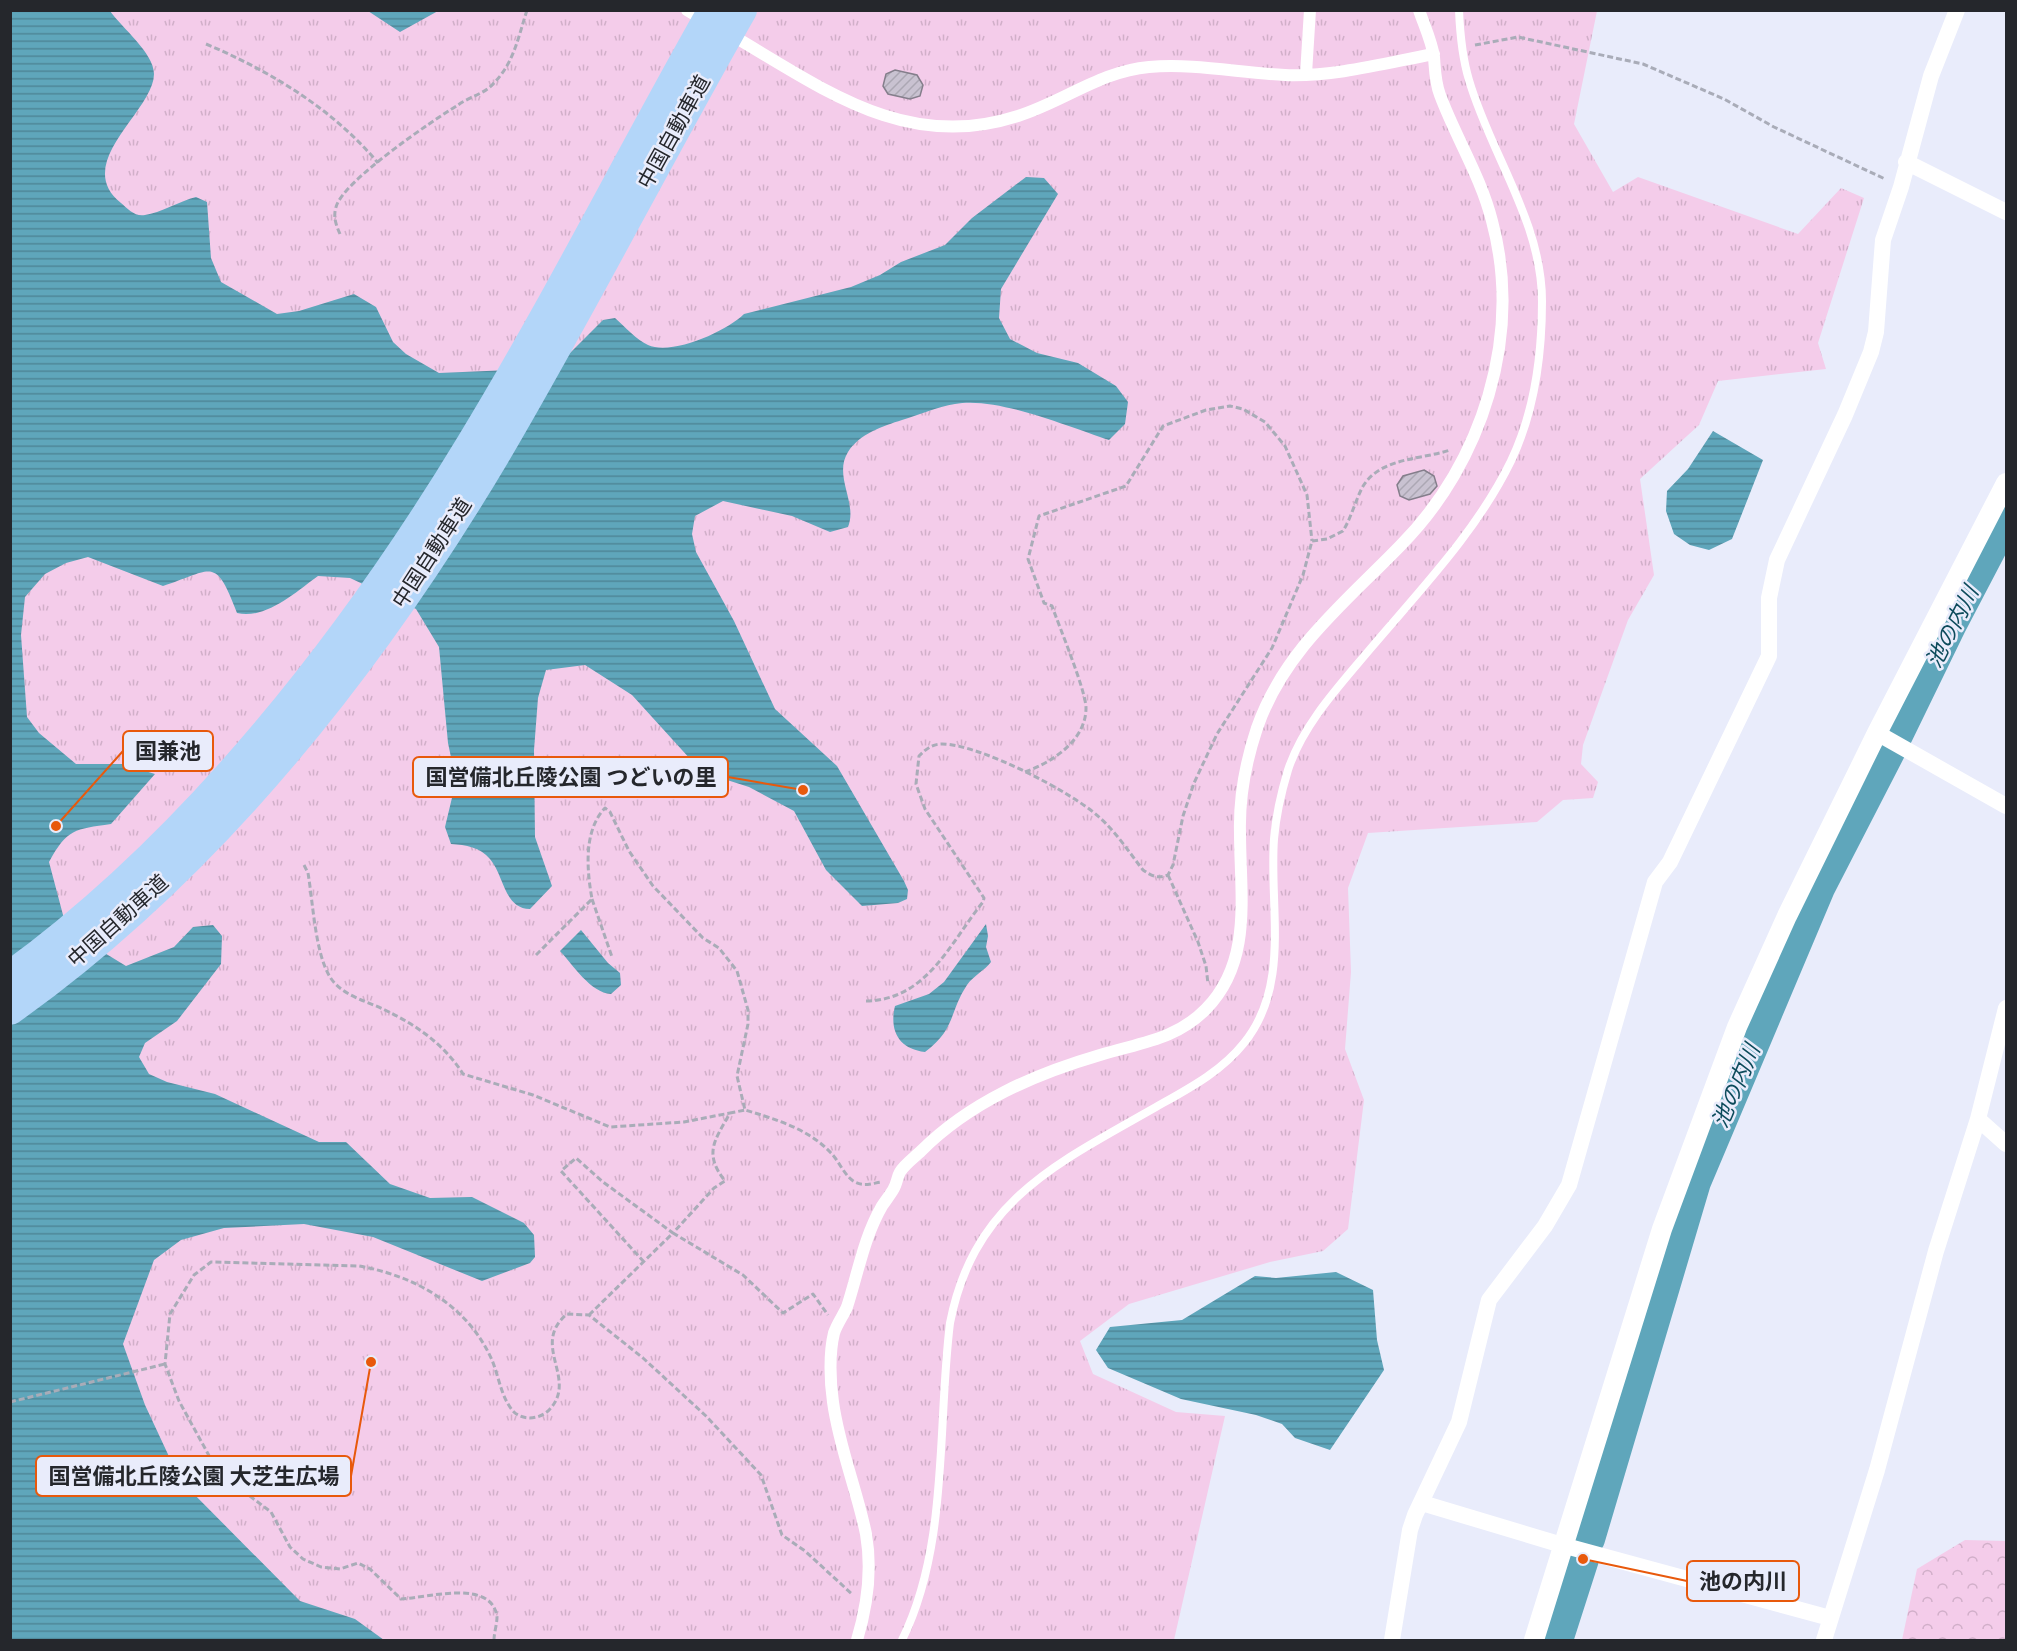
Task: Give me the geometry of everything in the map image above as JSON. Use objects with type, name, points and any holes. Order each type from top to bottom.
[{"type":"highway","name":"中国自動車道","points":[[10,976],[97,925],[173,872],[243,799],[377,636],[471,493],[530,366],[712,10]]},
{"type":"highway","name":"中国自動車道","points":[[10,1010],[97,925],[158,850],[288,706],[350,623],[471,445],[530,366],[742,10]]},
{"type":"street","points":[[687,10],[857,105],[887,119],[923,127],[991,124],[1020,116],[1105,77],[1149,67],[1306,74],[1434,54]]},
{"type":"street","points":[[1306,74],[1311,10]]},
{"type":"street","points":[[857,1641],[865,1606],[869,1569],[866,1535],[832,1398],[833,1351],[835,1330],[845,1314],[866,1245],[881,1208],[900,1172],[932,1141],[993,1098],[1027,1080],[1078,1061],[1166,1037],[1207,1009],[1228,980],[1240,943],[1243,902],[1240,829],[1242,798],[1250,756],[1267,705],[1277,684],[1320,623],[1421,525],[1446,492],[1473,440],[1495,373],[1501,314],[1499,254],[1494,225],[1476,173],[1439,92],[1434,71],[1434,54],[1419,10]]},
{"type":"street","points":[[1392,1641],[1410,1530],[1459,1422],[1489,1300],[1545,1226],[1569,1185],[1655,882],[1670,862],[1769,656],[1769,598],[1777,560],[1871,352],[1875,332],[1883,240],[1901,187],[1931,76],[1957,10]]},
{"type":"street","points":[[1906,162],[2007,212]]},
{"type":"street","points":[[1534,1641],[1662,1229],[1698,1126],[1737,1027],[1787,916],[1877,733],[2007,483]]},
{"type":"street","points":[[1877,733],[2007,806]]},
{"type":"street","points":[[1824,1641],[1877,1470],[1936,1251],[1978,1119],[2007,1008]]},
{"type":"street","points":[[1978,1119],[2007,1144]]},
{"type":"street","points":[[1422,1503],[1562,1545],[1830,1618]]},
{"type":"lane","points":[[902,1641],[913,1620],[927,1572],[935,1528],[950,1323],[955,1295],[968,1264],[997,1218],[1027,1187],[1066,1157],[1192,1087],[1220,1068],[1246,1041],[1267,1001],[1274,965],[1274,840],[1280,799],[1290,764],[1315,716],[1449,555],[1489,499],[1512,459],[1530,404],[1539,354],[1542,297],[1530,238],[1515,193],[1469,81],[1460,41],[1459,10]]},
{"type":"path","points":[[340,234],[335,217],[336,205],[344,194],[378,163],[458,104],[492,86],[515,54],[527,10]]},
{"type":"path","points":[[1518,37],[1643,64],[1724,99],[1774,127],[1901,187]]},
{"type":"path","points":[[206,44],[237,57],[309,100],[347,130],[378,163]]},
{"type":"path","points":[[866,1001],[905,991],[926,978],[941,962],[983,902],[984,898],[925,809],[916,783],[919,756],[931,746],[953,745],[1001,761],[1055,787],[1098,815],[1143,870],[1160,878],[1168,874],[1173,865],[1183,816],[1194,783],[1217,734],[1272,648],[1303,575],[1312,541],[1306,495],[1285,446],[1275,431],[1256,415],[1230,406],[1206,410],[1163,426],[1126,486],[1040,516],[1028,559],[1044,603],[1052,606],[1086,708],[1079,735],[1062,752],[1041,766],[1024,772]]},
{"type":"path","points":[[1312,541],[1327,539],[1343,531],[1363,486],[1381,469],[1412,458],[1436,454],[1473,440]]},
{"type":"path","points":[[612,957],[592,899],[588,872],[590,845],[601,813],[605,808],[610,812],[629,851],[653,886],[703,938],[719,948],[737,971],[748,1010],[748,1024],[736,1076],[745,1110]]},
{"type":"path","points":[[304,865],[308,873],[319,938],[330,977],[345,991],[421,1030],[453,1059],[463,1074],[543,1098],[610,1127],[684,1122],[745,1110],[784,1123],[811,1137],[830,1152],[853,1182],[864,1185],[898,1179]]},
{"type":"path","points":[[1168,874],[1198,942],[1206,966],[1206,983],[1220,991]]},
{"type":"path","points":[[536,955],[592,899]]},
{"type":"path","points":[[589,1315],[673,1233],[714,1188],[725,1181],[714,1168],[712,1146],[730,1113]]},
{"type":"path","points":[[644,1262],[561,1172],[576,1158],[603,1182],[673,1233],[743,1275],[783,1313],[813,1294],[824,1313],[839,1322]]},
{"type":"path","points":[[494,1641],[497,1617],[490,1602],[482,1595],[465,1593],[401,1599],[370,1569],[358,1563],[340,1569],[321,1567],[303,1559],[290,1547],[271,1512],[218,1472],[179,1401],[165,1364],[170,1314],[194,1275],[211,1262],[359,1266],[387,1272],[421,1285],[438,1296],[471,1325],[492,1360],[507,1402],[515,1413],[524,1418],[538,1417],[550,1409],[557,1397],[559,1377],[551,1333],[556,1324],[567,1314],[589,1315],[643,1358],[706,1416],[761,1475],[782,1535],[805,1551],[865,1606]]},
{"type":"path","points":[[10,1402],[165,1364]]},
{"type":"green space","points":[[11,11],[1597,11],[1574,124],[1613,192],[1638,177],[1798,234],[1841,188],[1864,198],[1818,343],[1826,369],[1718,381],[1699,425],[1640,479],[1654,575],[1628,620],[1583,745],[1581,764],[1598,782],[1593,798],[1563,800],[1537,822],[1368,833],[1348,888],[1351,972],[1345,1049],[1364,1100],[1348,1229],[1323,1251],[1270,1262],[1129,1304],[1080,1341],[1093,1374],[1176,1412],[1225,1416],[1174,1640],[11,1640]]},
{"type":"green space","points":[[1965,1540],[2006,1541],[2006,1640],[1902,1640],[1917,1569]]},
{"type":"water","points":[[11,11],[110,11],[149,58],[154,74],[151,89],[109,154],[105,171],[108,187],[126,208],[141,215],[151,214],[196,197],[207,202],[211,258],[221,282],[277,314],[299,311],[354,294],[376,307],[393,342],[406,354],[439,373],[555,368],[603,320],[615,318],[635,337],[658,348],[684,345],[699,340],[725,328],[744,314],[851,287],[880,275],[901,262],[945,245],[972,218],[1026,177],[1044,178],[1058,194],[1001,289],[999,318],[1010,339],[1037,353],[1078,363],[1116,386],[1128,402],[1125,424],[1109,440],[1011,408],[972,403],[942,407],[879,428],[858,440],[848,452],[843,470],[850,509],[848,527],[830,532],[792,516],[723,501],[695,516],[692,534],[696,552],[734,621],[775,709],[837,766],[904,881],[908,890],[907,899],[898,903],[862,906],[826,870],[794,811],[749,787],[702,772],[632,695],[585,665],[546,670],[538,698],[534,750],[535,837],[552,886],[530,909],[521,908],[505,890],[490,859],[472,847],[451,844],[445,827],[456,781],[448,743],[439,647],[416,609],[350,578],[318,576],[269,609],[248,614],[237,613],[223,582],[217,575],[210,572],[203,572],[163,586],[88,557],[66,563],[45,574],[25,597],[21,635],[27,717],[39,733],[76,764],[122,764],[155,774],[111,824],[73,832],[55,851],[49,862],[67,930],[126,966],[174,947],[193,927],[213,925],[222,936],[221,964],[177,1021],[145,1043],[139,1057],[149,1074],[167,1082],[215,1094],[319,1142],[346,1142],[390,1184],[430,1198],[472,1197],[524,1223],[534,1235],[535,1257],[530,1263],[482,1281],[373,1237],[304,1224],[224,1228],[181,1240],[154,1260],[123,1344],[145,1405],[180,1480],[300,1601],[355,1619],[384,1640],[11,1640]]},
{"type":"water","points":[[368,11],[438,11],[400,32]]},
{"type":"water","points":[[1713,431],[1763,460],[1732,539],[1709,550],[1690,545],[1674,534],[1666,511],[1667,491],[1688,469]]},
{"type":"water","points":[[986,924],[988,936],[986,947],[991,962],[967,985],[942,1036],[925,1052],[902,1043],[895,1031],[895,1006],[929,994],[944,982]]},
{"type":"water","points":[[581,930],[608,963],[620,973],[621,985],[611,994],[596,989],[590,984],[560,951]]},
{"type":"water","points":[[1336,1272],[1373,1290],[1377,1340],[1384,1370],[1330,1450],[1295,1438],[1282,1424],[1256,1415],[1181,1399],[1108,1368],[1096,1350],[1110,1327],[1182,1320],[1255,1276],[1276,1278]]},
{"type":"building","points":[[895,70],[917,75],[923,85],[920,96],[910,99],[888,94],[883,86],[886,74]]},
{"type":"building","points":[[1424,470],[1434,476],[1437,486],[1430,494],[1409,500],[1400,496],[1397,485],[1403,476]]},
{"type":"waterway","name":"池の内川","points":[[1897,735],[2006,519]]},
{"type":"waterway","name":"池の内川","points":[[1589,1539],[1695,1182],[1819,888],[1890,750]]},
{"type":"waterway","name":"池の内川","points":[[1557,1640],[1583,1559]]},
{"type":"place","name":"国営備北丘陵公園 つどいの里","points":[[803,790]]},
{"type":"place","name":"国兼池","points":[[56,826]]},
{"type":"place","name":"国営備北丘陵公園 大芝生広場","points":[[371,1362]]},
{"type":"place","name":"池の内川","points":[[1583,1559]]}]
